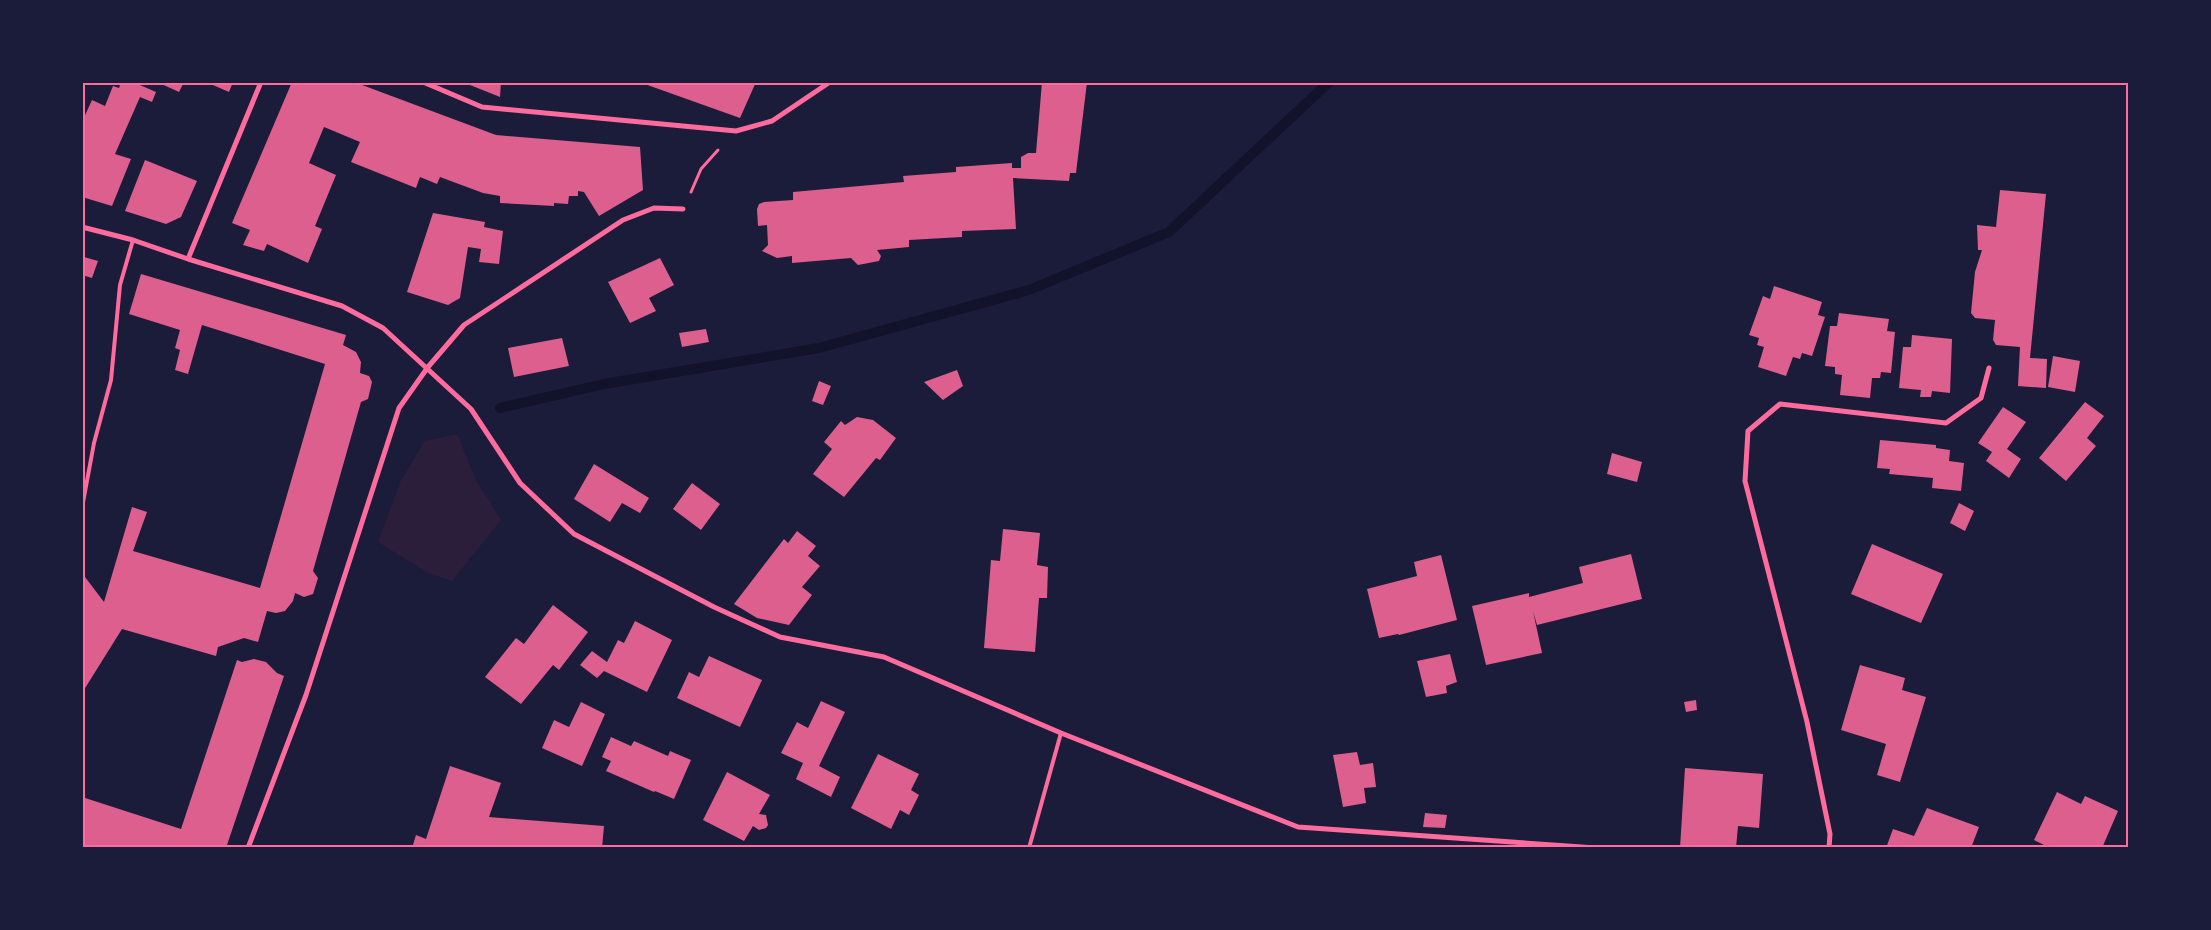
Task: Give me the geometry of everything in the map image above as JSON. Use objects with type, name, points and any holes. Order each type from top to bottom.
[{"type":"street","points":[[188,259],[261,82]]},
{"type":"street","points":[[423,82],[482,107],[736,131],[772,122],[830,82]]},
{"type":"street","points":[[248,848],[306,695],[400,408],[428,367],[464,325],[623,220],[654,208],[683,208]]},
{"type":"street","points":[[82,227],[133,240],[188,259],[342,306],[383,328],[471,408],[520,484],[574,534],[714,607],[780,637],[884,657],[1060,733],[1298,827],[1596,848]]},
{"type":"street","points":[[1829,848],[1830,834],[1807,722],[1745,481],[1748,431],[1780,404],[1946,423],[1981,398],[1989,368]]},
{"type":"lane","points":[[82,508],[94,443],[112,380],[120,285],[133,240]]},
{"type":"lane","points":[[1029,848],[1060,733]]},
{"type":"path","points":[[683,208],[701,169],[736,131]]},
{"type":"shaded area","points":[[457,434],[476,480],[501,520],[452,581],[428,573],[378,542],[401,480],[425,441]]},
{"type":"building","points":[[121,82],[133,82],[156,92],[152,102],[140,97],[115,154],[131,159],[112,206],[82,197],[82,122],[92,100],[105,106],[113,86],[119,88]]},
{"type":"building","points":[[157,82],[184,82],[179,92]]},
{"type":"building","points":[[206,82],[233,82],[229,92]]},
{"type":"building","points":[[292,82],[354,82],[496,135],[640,147],[643,190],[599,216],[584,192],[578,191],[578,196],[569,196],[568,204],[554,203],[554,206],[500,203],[500,196],[483,193],[440,177],[437,184],[420,177],[416,188],[351,162],[360,142],[324,127],[309,163],[336,175],[315,226],[322,229],[308,263],[267,244],[264,251],[243,245],[250,230],[232,223]]},
{"type":"building","points":[[501,82],[500,97],[465,83]]},
{"type":"building","points":[[639,82],[756,82],[740,118]]},
{"type":"building","points":[[1042,82],[1087,82],[1076,173],[1070,173],[1069,181],[1013,178],[1016,229],[962,231],[962,237],[909,240],[909,247],[877,250],[881,256],[879,261],[858,265],[851,258],[792,263],[792,256],[777,258],[762,251],[768,245],[767,225],[758,226],[757,209],[759,204],[793,200],[793,192],[904,182],[903,176],[956,172],[956,167],[1012,163],[1012,168],[1021,168],[1021,157],[1028,153],[1036,153]]},
{"type":"building","points":[[145,160],[197,181],[181,217],[166,224],[125,211]]},
{"type":"building","points":[[2000,190],[2046,194],[2030,358],[2047,359],[2046,388],[2018,386],[2020,347],[1996,345],[1993,340],[1995,320],[1975,318],[1971,313],[1975,272],[1982,250],[1978,250],[1977,225],[1996,227]]},
{"type":"building","points":[[433,213],[485,222],[484,227],[503,231],[499,264],[479,262],[481,249],[468,247],[460,298],[448,305],[407,292]]},
{"type":"building","points":[[84,257],[98,261],[92,278],[82,275]]},
{"type":"building","points":[[660,258],[674,285],[649,298],[656,311],[630,323],[608,282]]},
{"type":"building","points":[[141,274],[346,335],[343,345],[356,352],[361,362],[360,373],[369,376],[372,382],[368,399],[361,402],[313,571],[318,578],[313,594],[304,597],[295,593],[293,601],[285,611],[276,613],[267,611],[258,642],[244,638],[218,647],[216,656],[122,629],[82,693],[82,629],[84,626],[82,625],[82,573],[104,602],[132,507],[147,512],[133,551],[260,588],[325,364],[202,325],[188,374],[175,370],[180,350],[175,348],[180,330],[129,314]]},
{"type":"building","points":[[1774,286],[1822,302],[1818,315],[1825,317],[1812,356],[1802,353],[1800,359],[1793,357],[1786,376],[1758,367],[1764,347],[1757,345],[1759,338],[1749,335],[1763,296],[1770,299]]},
{"type":"building","points":[[1839,313],[1889,319],[1887,331],[1895,332],[1891,373],[1881,372],[1880,378],[1872,378],[1870,398],[1840,395],[1842,375],[1835,374],[1835,367],[1825,366],[1830,326],[1837,326]]},
{"type":"building","points":[[706,329],[709,342],[682,347],[679,333]]},
{"type":"building","points":[[1912,335],[1952,339],[1950,393],[1932,391],[1931,397],[1920,397],[1921,390],[1899,388],[1903,347],[1911,347]]},
{"type":"building","points":[[562,338],[569,366],[514,377],[508,348]]},
{"type":"building","points":[[2053,356],[2080,361],[2075,392],[2048,387]]},
{"type":"building","points":[[957,370],[963,386],[943,400],[924,382]]},
{"type":"building","points":[[819,381],[831,386],[823,405],[812,401]]},
{"type":"building","points":[[2085,402],[2104,416],[2087,438],[2096,446],[2066,481],[2039,458]]},
{"type":"building","points":[[2003,407],[2026,422],[2007,449],[2021,459],[2009,478],[1986,461],[1992,452],[1978,443]]},
{"type":"building","points":[[857,417],[873,420],[896,438],[880,460],[876,458],[844,497],[813,474],[832,449],[824,442],[841,421],[845,425]]},
{"type":"building","points":[[1880,440],[1936,445],[1936,448],[1950,450],[1949,461],[1964,463],[1961,491],[1932,488],[1933,478],[1889,474],[1890,469],[1877,468]]},
{"type":"building","points":[[1612,453],[1642,462],[1637,482],[1607,474]]},
{"type":"building","points":[[594,464],[649,498],[640,513],[622,503],[610,522],[574,499]]},
{"type":"building","points":[[692,483],[720,504],[701,530],[673,509]]},
{"type":"building","points":[[1959,503],[1974,511],[1965,531],[1950,523]]},
{"type":"building","points":[[1003,529],[1040,533],[1037,565],[1048,567],[1047,598],[1039,598],[1035,652],[984,648],[991,560],[1000,561]]},
{"type":"building","points":[[797,531],[816,546],[808,556],[820,566],[802,587],[812,595],[789,625],[757,618],[734,604],[784,539],[788,543]]},
{"type":"building","points":[[1872,544],[1943,574],[1921,623],[1851,594]]},
{"type":"building","points":[[1631,554],[1642,599],[1537,625],[1533,611],[1542,653],[1486,665],[1472,606],[1529,593],[1529,597],[1583,583],[1579,567]]},
{"type":"building","points":[[1441,555],[1457,620],[1399,635],[1379,638],[1367,589],[1417,576],[1414,562]]},
{"type":"building","points":[[553,605],[588,632],[559,670],[553,665],[521,704],[485,677],[516,638],[524,644]]},
{"type":"building","points":[[635,621],[672,640],[647,692],[604,671],[597,678],[580,665],[592,651],[607,662],[618,640],[624,643]]},
{"type":"building","points":[[1450,654],[1457,682],[1446,686],[1447,693],[1426,697],[1417,661]]},
{"type":"building","points":[[709,656],[762,680],[740,727],[677,698],[689,672],[699,677]]},
{"type":"building","points":[[254,659],[266,662],[277,673],[284,676],[226,848],[82,848],[82,797],[181,829],[237,660],[242,662]]},
{"type":"building","points":[[1860,665],[1905,678],[1902,690],[1926,697],[1900,782],[1877,775],[1886,744],[1841,730]]},
{"type":"building","points":[[1696,700],[1697,710],[1686,712],[1684,702]]},
{"type":"building","points":[[821,701],[845,712],[819,766],[840,777],[831,797],[796,779],[803,763],[781,753],[797,722],[808,728]]},
{"type":"building","points":[[581,702],[605,714],[582,766],[542,748],[554,720],[569,727]]},
{"type":"building","points":[[611,737],[631,746],[634,741],[668,756],[670,751],[691,760],[674,799],[606,771],[611,761],[602,757]]},
{"type":"building","points":[[1357,752],[1360,765],[1373,763],[1376,787],[1364,788],[1366,803],[1343,807],[1333,755]]},
{"type":"building","points":[[878,754],[919,774],[911,790],[919,795],[909,815],[900,810],[891,829],[851,808]]},
{"type":"building","points":[[450,766],[501,783],[489,817],[604,826],[602,848],[412,848],[416,835],[426,839]]},
{"type":"building","points":[[1685,768],[1763,774],[1759,828],[1738,826],[1736,848],[1680,848]]},
{"type":"building","points":[[727,772],[770,795],[759,814],[766,815],[768,825],[766,828],[759,830],[753,826],[744,841],[703,820]]},
{"type":"building","points":[[2057,792],[2081,804],[2085,796],[2118,811],[2102,848],[2050,848],[2034,840]]},
{"type":"building","points":[[1927,808],[1979,827],[1971,848],[1886,848],[1893,829],[1914,836]]},
{"type":"building","points":[[1425,813],[1447,815],[1445,828],[1423,827]]},
{"type":"waterway","points":[[500,408],[604,384],[819,348],[1029,290],[1169,232],[1329,82]]}]
